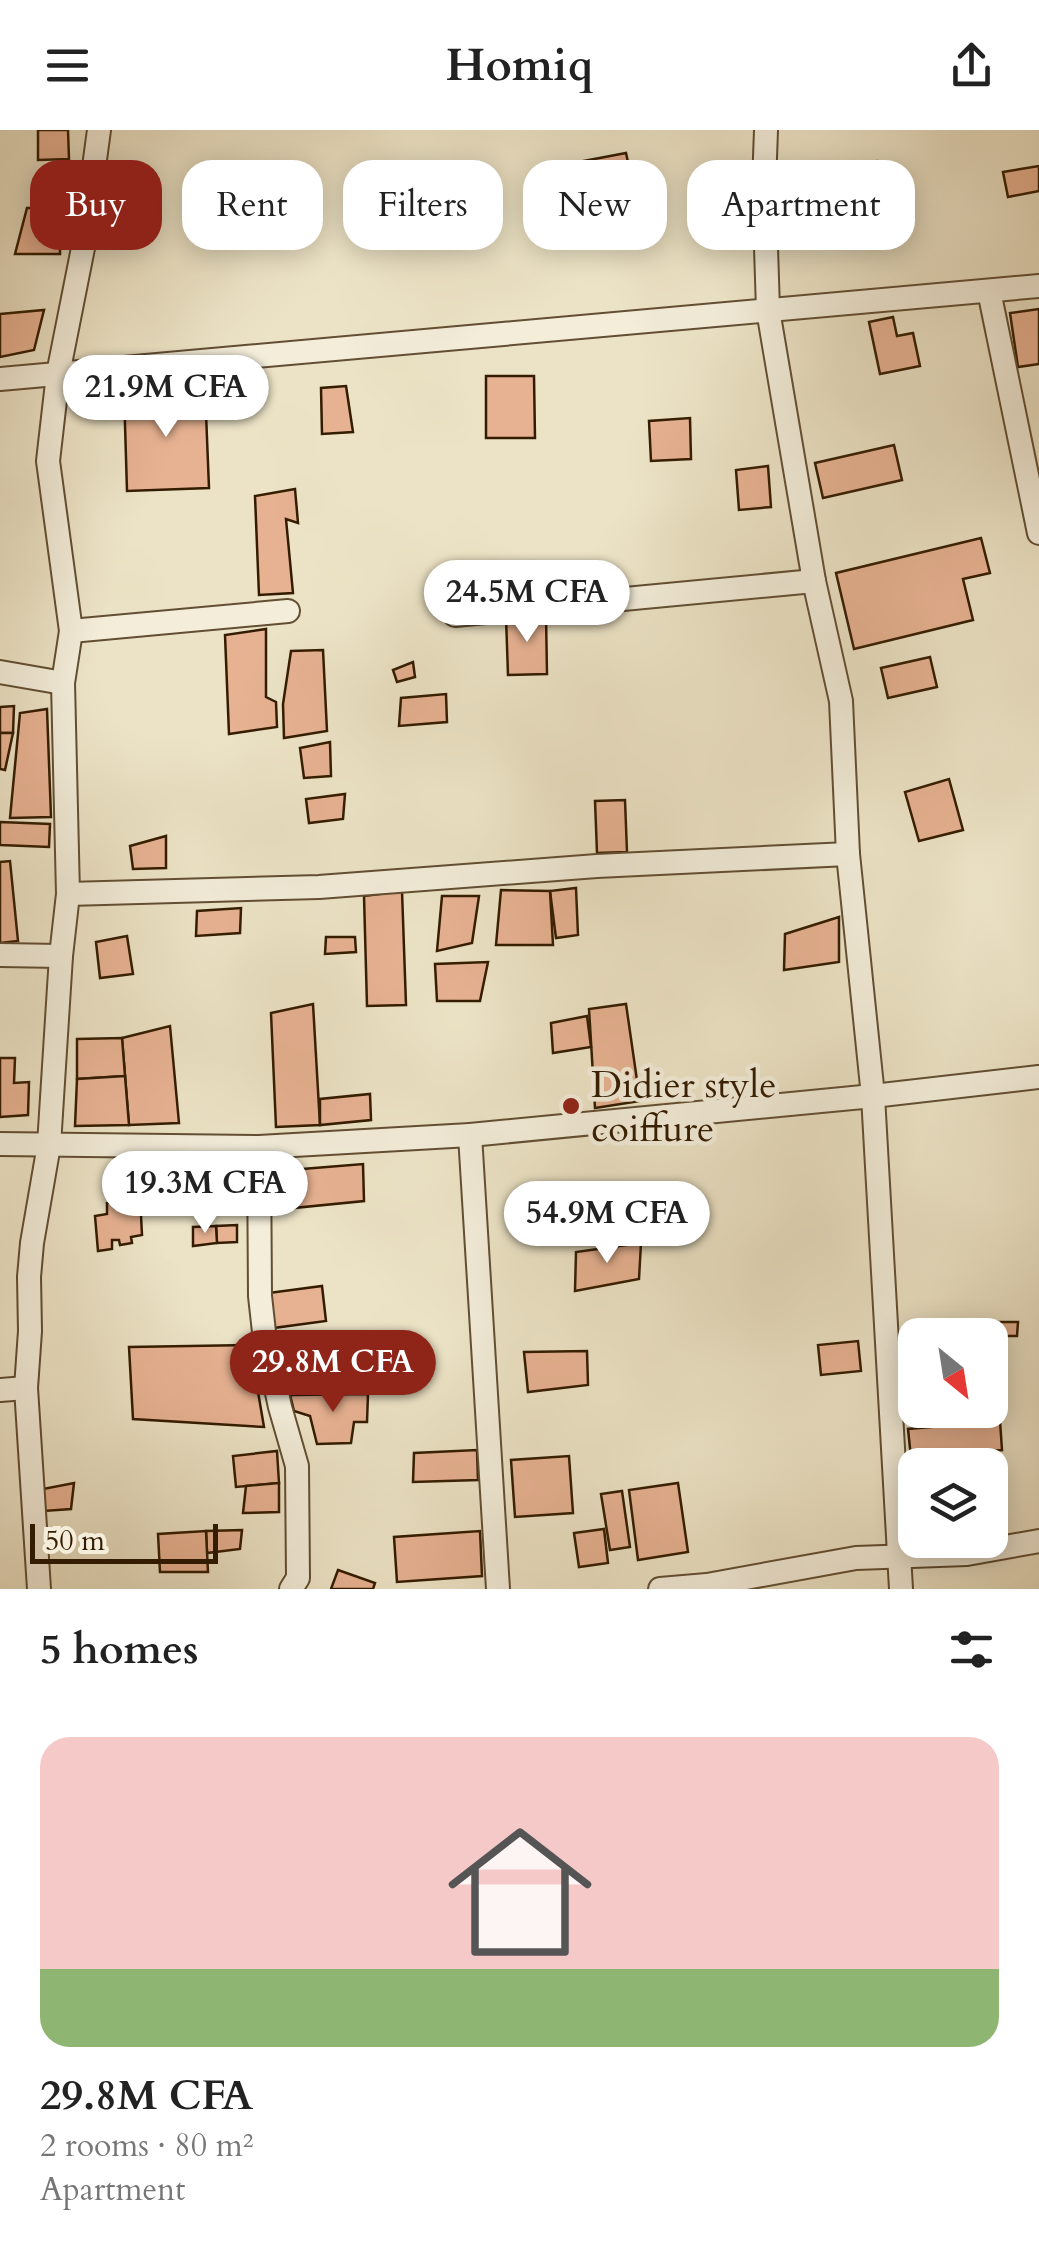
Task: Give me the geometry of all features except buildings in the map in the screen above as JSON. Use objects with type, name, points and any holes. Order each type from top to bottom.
[{"type":"street","points":[[39,1589],[26,1388],[32,1244],[50,1145],[68,894],[63,684],[71,630],[48,461],[58,374],[99,130]]},
{"type":"street","points":[[766,130],[768,310],[814,581],[842,701],[848,854],[874,1096],[898,1522]]},
{"type":"street","points":[[0,379],[1039,286]]},
{"type":"street","points":[[990,291],[1039,534]]},
{"type":"street","points":[[455,615],[814,581]]},
{"type":"street","points":[[71,630],[288,611]]},
{"type":"street","points":[[0,672],[63,684]]},
{"type":"street","points":[[68,894],[319,886],[596,866],[848,854]]},
{"type":"street","points":[[0,955],[61,956]]},
{"type":"street","points":[[0,1144],[259,1147],[470,1136],[1039,1077]]},
{"type":"street","points":[[470,1136],[498,1589]]},
{"type":"street","points":[[259,1147],[260,1296],[264,1332],[297,1466],[298,1578],[291,1589]]},
{"type":"street","points":[[0,1390],[26,1388]]},
{"type":"street","points":[[1008,1546],[1039,1540]]},
{"type":"street","points":[[660,1589],[707,1587],[856,1558],[898,1558]]},
{"type":"street","points":[[900,1558],[902,1589]]},
{"type":"place","name":"Didier style coiffure","points":[[571,1106]]}]
